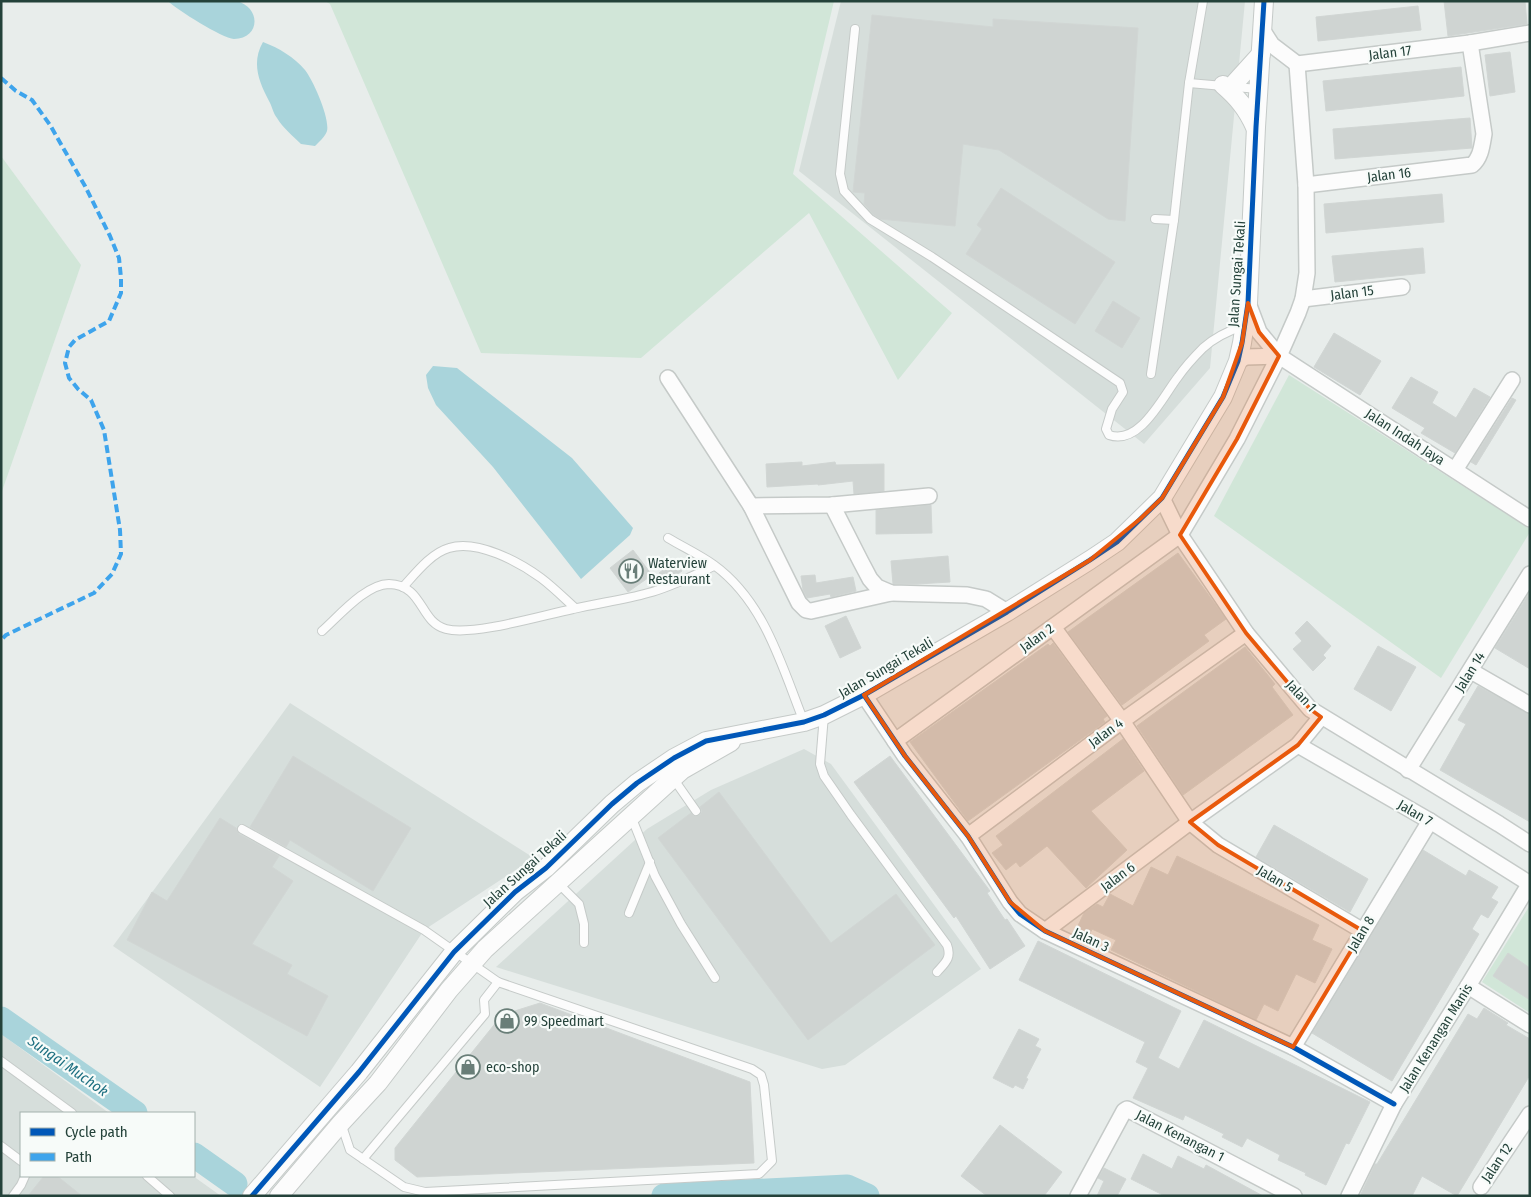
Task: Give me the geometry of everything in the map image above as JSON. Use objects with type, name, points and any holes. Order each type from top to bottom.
[{"type":"street","name":"Jalan Sungai Tekali","points":[[253,1195],[359,1072],[454,952],[515,892],[546,868],[612,804],[637,783],[674,758],[706,741],[804,722],[824,715],[864,695],[1007,612],[1117,542],[1162,498],[1223,397],[1238,361],[1248,302],[1264,1]]},
{"type":"street","points":[[1180,535],[1238,439],[1279,356],[1303,299],[1308,273],[1306,185],[1297,64],[1272,45],[1263,31]]},
{"type":"street","name":"Jalan 17","points":[[1297,64],[1470,43],[1530,33]]},
{"type":"street","name":"Jalan 16","points":[[1306,185],[1472,165],[1478,157],[1484,134],[1470,43]]},
{"type":"street","points":[[1256,127],[1248,112],[1228,86],[1261,54]]},
{"type":"street","name":"Jalan 15","points":[[1303,299],[1402,287]]},
{"type":"street","name":"Jalan Indah Jaya","points":[[1248,302],[1259,332],[1279,356],[1530,519]]},
{"type":"street","points":[[1238,361],[1246,357],[1279,356]]},
{"type":"street","points":[[668,378],[750,506],[799,603],[806,610],[811,611],[891,592],[967,595],[986,599],[1007,612]]},
{"type":"street","points":[[1455,470],[1512,380]]},
{"type":"street","points":[[750,506],[832,505],[929,496]]},
{"type":"street","name":"Jalan 1","points":[[1162,498],[1180,535],[1246,633],[1310,710],[1530,844]]},
{"type":"street","points":[[832,505],[870,579],[877,587],[891,592]]},
{"type":"street","name":"Jalan 2","points":[[895,741],[1180,535]]},
{"type":"street","name":"Jalan 14","points":[[1408,770],[1530,574]]},
{"type":"street","points":[[1053,627],[1122,722],[1190,822]]},
{"type":"street","name":"Jalan 4","points":[[968,836],[1246,633]]},
{"type":"street","points":[[1471,670],[1530,705]]},
{"type":"street","name":"Jalan 3","points":[[864,695],[895,741],[968,836],[1010,902],[1020,914],[1045,931],[1292,1047],[1394,1104]]},
{"type":"street","name":"Jalan 6","points":[[1045,931],[1190,822],[1298,746],[1321,717]]},
{"type":"street","name":"Jalan Sungai Tekali","points":[[279,1196],[378,1083],[449,990],[485,949],[682,770],[750,733]]},
{"type":"street","name":"Jalan 7","points":[[1298,746],[1430,821],[1530,883]]},
{"type":"street","name":"Jalan 8","points":[[1292,1047],[1430,821]]},
{"type":"street","name":"Jalan 5","points":[[1190,822],[1218,845],[1363,931]]},
{"type":"street","name":"Jalan Kenangan Manis","points":[[1349,1196],[1394,1104],[1530,883]]},
{"type":"street","points":[[1468,986],[1530,1024]]},
{"type":"street","name":"Jalan Kenangan 1","points":[[1078,1196],[1124,1111],[1127,1109],[1294,1196]]},
{"type":"street","name":"Jalan 12","points":[[1481,1187],[1530,1114]]},
{"type":"lane","points":[[1150,374],[1174,220],[1189,84],[1203,1]]},
{"type":"lane","points":[[855,29],[840,174],[844,191],[870,218],[932,257],[1120,383],[1123,392],[1112,410],[1106,429],[1109,435],[1121,436],[1138,429],[1162,403],[1177,378],[1203,349],[1224,333],[1245,326]]},
{"type":"lane","points":[[1189,84],[1258,89]]},
{"type":"lane","points":[[1155,219],[1174,220]]},
{"type":"lane","points":[[668,538],[714,566],[734,583],[756,612],[769,634],[804,722]]},
{"type":"lane","points":[[403,587],[427,561],[448,548],[465,546],[489,550],[514,561],[541,578],[575,608]]},
{"type":"lane","points":[[322,631],[365,593],[376,586],[390,584],[403,587],[414,594],[434,624],[455,631],[494,626],[647,594],[714,566]]},
{"type":"lane","points":[[824,715],[820,764],[824,776],[947,946],[950,952],[948,960],[937,972]]},
{"type":"lane","points":[[673,778],[696,811]]},
{"type":"lane","points":[[631,816],[655,876],[681,924],[715,978]]},
{"type":"lane","points":[[242,829],[424,930],[471,965],[498,982],[752,1069],[761,1075],[764,1085],[772,1161],[759,1174],[425,1192],[404,1187],[350,1150],[341,1123]]},
{"type":"lane","points":[[629,913],[650,862]]},
{"type":"lane","points":[[558,883],[579,904],[584,924],[584,943]]},
{"type":"lane","points":[[364,1159],[485,1014],[484,1000],[498,982]]},
{"type":"lane","points":[[1,1060],[71,1112]]},
{"type":"lane","points":[[1,1146],[20,1161]]},
{"type":"lane","points":[[13,1196],[21,1186],[25,1177]]},
{"type":"lane","points":[[148,1177],[170,1196]]},
{"type":"highlighted area","points":[[1248,303],[1259,332],[1279,356],[1237,439],[1180,535],[1246,633],[1310,709],[1321,717],[1298,745],[1190,822],[1218,845],[1363,931],[1293,1047],[1045,931],[1010,902],[968,836],[905,756],[864,695],[1090,560],[1140,519],[1162,498],[1223,397],[1242,343]]},
{"type":"shaded area","points":[[841,1],[1245,1],[1210,368],[1144,444],[799,171]]},
{"type":"shaded area","points":[[290,703],[534,858],[424,930],[320,1087],[113,946]]},
{"type":"shaded area","points":[[804,749],[831,764],[981,969],[845,1065],[822,1069],[496,967],[647,829],[711,790]]},
{"type":"shaded area","points":[[1,1034],[108,1112],[20,1112],[20,1177],[194,1177],[221,1196],[1,1196]]},
{"type":"green space","points":[[325,1],[834,1],[793,174],[952,313],[898,380],[809,213],[641,358],[481,353],[330,4]]},
{"type":"green space","points":[[1,156],[81,265],[1,494]]},
{"type":"green space","points":[[1289,375],[1530,529],[1530,532],[1441,678],[1214,516]]},
{"type":"green space","points":[[1530,905],[1530,1013],[1482,982]]},
{"type":"water","points":[[168,1],[236,1],[250,9],[254,16],[253,29],[243,38],[234,39],[200,23]]},
{"type":"water","points":[[263,42],[280,50],[296,61],[305,70],[312,82],[320,99],[327,125],[325,135],[315,146],[301,144],[274,114],[262,87],[258,72],[257,57]]},
{"type":"water","points":[[433,366],[457,368],[572,458],[633,528],[630,535],[581,579],[493,467],[436,405],[428,388],[426,375]]},
{"type":"building","points":[[1444,1],[1525,1],[1527,24],[1448,36]]},
{"type":"building","points":[[1418,6],[1421,30],[1318,41],[1316,17]]},
{"type":"building","points":[[872,15],[993,27],[993,19],[1138,28],[1125,221],[1108,219],[999,150],[963,144],[955,226],[880,219],[874,215],[864,204],[865,193],[853,192]]},
{"type":"building","points":[[1510,52],[1515,92],[1490,96],[1485,55]]},
{"type":"building","points":[[1461,67],[1464,96],[1326,111],[1323,81]]},
{"type":"building","points":[[1470,118],[1472,148],[1335,159],[1333,129]]},
{"type":"building","points":[[1001,188],[1115,262],[1075,324],[966,254],[982,229],[977,225]]},
{"type":"building","points":[[1442,194],[1444,222],[1326,233],[1324,204]]},
{"type":"building","points":[[1423,248],[1425,273],[1335,282],[1332,256]]},
{"type":"building","points":[[1113,301],[1140,318],[1122,348],[1095,331]]},
{"type":"building","points":[[1334,333],[1381,361],[1360,395],[1314,367]]},
{"type":"building","points":[[1411,377],[1438,392],[1432,403],[1456,418],[1474,388],[1490,397],[1455,453],[1421,433],[1425,428],[1392,408]]},
{"type":"building","points":[[1512,398],[1516,400],[1476,465],[1471,462]]},
{"type":"building","points":[[802,462],[802,466],[835,462],[836,465],[884,464],[884,491],[854,494],[853,481],[818,485],[767,487],[766,464]]},
{"type":"building","points":[[931,505],[932,533],[876,534],[876,510]]},
{"type":"building","name":"Waterview Restaurant","points":[[633,550],[652,575],[628,592],[610,568]]},
{"type":"building","points":[[1178,553],[1226,619],[1204,635],[1209,641],[1122,705],[1068,632]]},
{"type":"building","points":[[948,556],[950,582],[893,584],[891,561]]},
{"type":"building","points":[[675,561],[682,571],[665,582],[659,573]]},
{"type":"building","points":[[815,575],[816,583],[853,577],[856,591],[831,597],[830,594],[807,598],[803,590],[801,576]]},
{"type":"building","points":[[1530,592],[1530,669],[1495,648]]},
{"type":"building","points":[[846,616],[861,648],[840,658],[825,626]]},
{"type":"building","points":[[1307,621],[1331,646],[1323,655],[1326,658],[1313,671],[1293,649],[1302,641],[1295,633]]},
{"type":"building","points":[[1053,643],[1107,716],[1103,719],[1105,722],[968,821],[910,742],[1048,644],[1050,646]]},
{"type":"building","points":[[1378,646],[1416,667],[1391,711],[1354,689]]},
{"type":"building","points":[[1245,647],[1275,684],[1272,687],[1293,715],[1183,795],[1137,726]]},
{"type":"building","points":[[1478,686],[1530,714],[1530,822],[1440,770],[1466,724],[1458,720]]},
{"type":"building","points":[[1123,739],[1144,771],[1091,811],[1127,850],[1086,888],[1047,846],[1020,867],[1016,862],[1006,870],[992,853],[1003,845],[996,836]]},
{"type":"building","points":[[293,756],[411,828],[373,891],[290,840],[286,847],[250,827]]},
{"type":"building","points":[[890,756],[990,891],[987,893],[1025,946],[990,969],[956,916],[954,918],[854,782]]},
{"type":"building","points":[[719,792],[831,943],[896,894],[935,945],[808,1040],[658,838],[691,813],[694,816],[700,815],[702,811],[700,807]]},
{"type":"building","points":[[220,818],[236,828],[239,834],[279,856],[272,867],[293,881],[252,944],[292,965],[287,974],[328,996],[307,1036],[127,940],[152,892],[167,901]]},
{"type":"building","points":[[1274,825],[1368,879],[1350,912],[1256,857]]},
{"type":"building","points":[[1423,850],[1466,876],[1469,870],[1498,887],[1491,898],[1498,902],[1488,918],[1481,914],[1472,929],[1479,934],[1392,1081],[1312,1033]]},
{"type":"building","points":[[1177,856],[1319,925],[1312,940],[1332,949],[1315,983],[1296,974],[1278,1011],[1264,1004],[1256,1020],[1111,950],[1116,940],[1092,929],[1089,936],[1076,930],[1084,913],[1097,904],[1103,907],[1110,894],[1133,906],[1151,867],[1168,875]]},
{"type":"building","points":[[1038,941],[1181,1011],[1158,1058],[1179,1069],[1204,1020],[1370,1102],[1349,1144],[1346,1143],[1326,1185],[1278,1160],[1280,1155],[1247,1138],[1242,1147],[1222,1137],[1224,1134],[1185,1115],[1183,1120],[1133,1098],[1148,1068],[1136,1062],[1145,1042],[1019,980]]},
{"type":"building","points":[[1508,953],[1530,968],[1530,1000],[1493,976]]},
{"type":"building","points":[[540,1003],[750,1082],[754,1163],[417,1177],[395,1160],[395,1148],[502,1015]]},
{"type":"building","points":[[1484,1008],[1508,1023],[1506,1025],[1530,1039],[1530,1075],[1457,1196],[1422,1176],[1412,1196],[1360,1196],[1375,1164],[1377,1164],[1468,1014],[1477,1019]]},
{"type":"building","points":[[1019,1029],[1039,1039],[1035,1046],[1041,1049],[1026,1078],[1028,1079],[1023,1089],[1015,1085],[1013,1088],[993,1078]]},
{"type":"building","points":[[1000,1125],[1062,1172],[1044,1196],[987,1196],[961,1176]]},
{"type":"building","points":[[1143,1154],[1172,1169],[1178,1156],[1204,1169],[1206,1165],[1263,1196],[1165,1196],[1131,1179]]},
{"type":"building","points":[[1104,1168],[1126,1179],[1117,1196],[1097,1196],[1104,1181],[1098,1178]]},
{"type":"building","points":[[43,1177],[58,1177],[82,1196],[28,1196]]},
{"type":"waterway","name":"Sungai Muchok","points":[[1,1019],[134,1112]]},
{"type":"waterway","name":"Sungai Muchok","points":[[195,1156],[235,1184]]},
{"type":"waterway","name":"Sungai Muchok","points":[[664,1196],[847,1187],[867,1196]]},
{"type":"marked path","points":[[1,78],[16,91],[32,100],[50,125],[85,186],[110,236],[119,258],[121,278],[121,293],[109,321],[75,340],[69,347],[65,363],[69,378],[91,400],[104,430],[120,530],[121,554],[112,574],[94,593],[6,635],[1,640]]},
{"type":"cycle path","points":[[252,1196],[359,1072],[454,952],[515,892],[546,868],[612,804],[637,783],[674,758],[706,741],[804,722],[824,715],[864,695],[1007,612],[1090,560],[1117,542],[1162,498],[1223,397],[1238,361],[1242,343],[1248,303],[1264,1]]},
{"type":"cycle path","points":[[864,695],[905,756],[968,836],[1010,902],[1020,914],[1045,931],[1293,1047],[1394,1104]]},
{"type":"place","name":"Waterview Restaurant","points":[[631,571]]},
{"type":"place","name":"99 Speedmart","points":[[507,1021]]},
{"type":"place","name":"eco-shop","points":[[468,1067]]}]
